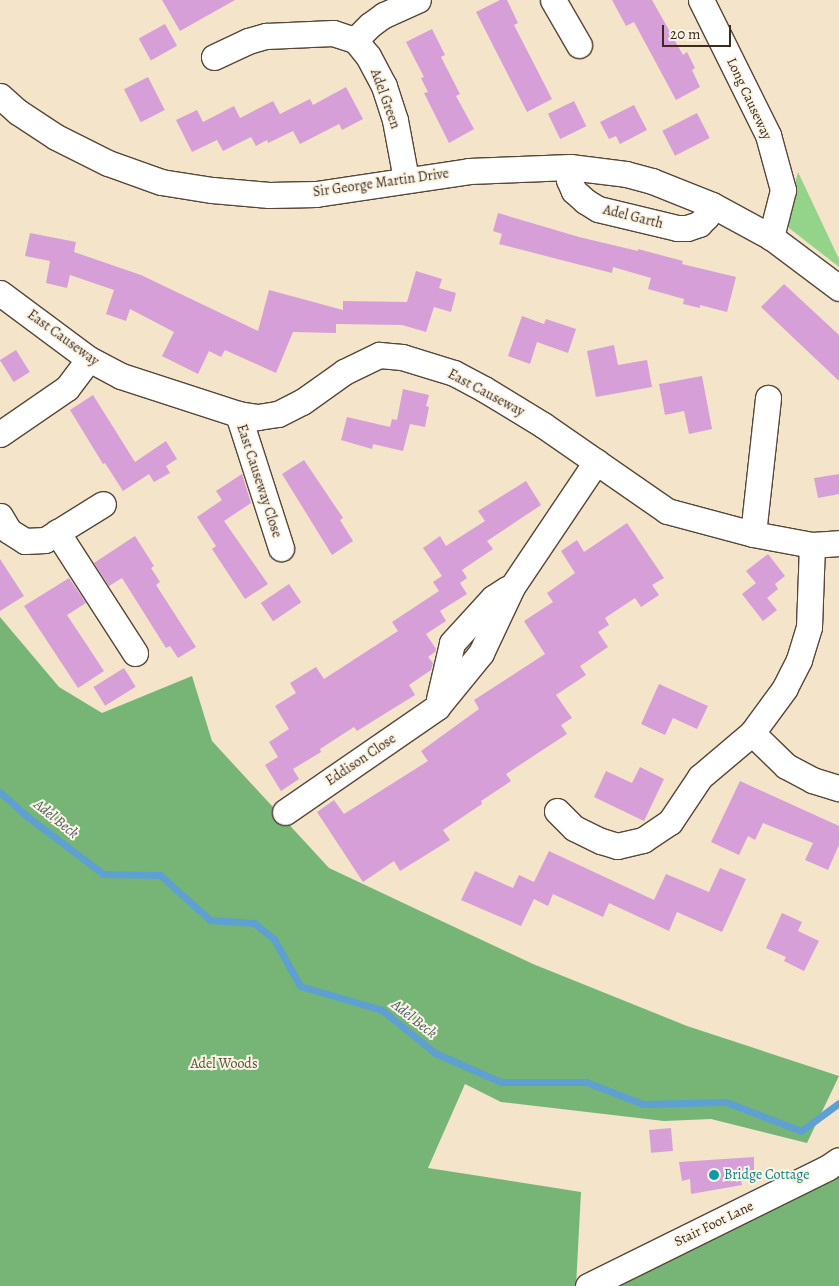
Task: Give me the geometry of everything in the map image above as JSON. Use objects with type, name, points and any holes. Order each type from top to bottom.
[{"type":"street","points":[[214,57],[248,41],[266,36],[333,33],[355,40],[370,25],[384,15],[418,0]]},
{"type":"street","points":[[553,0],[579,45]]},
{"type":"street","name":"Long Causeway","points":[[701,0],[768,135],[783,190],[771,237]]},
{"type":"street","name":"Adel Green","points":[[355,40],[368,56],[384,86],[395,120],[406,179]]},
{"type":"street","name":"Sir George Martin Drive","points":[[0,96],[18,112],[56,137],[108,163],[161,182],[212,190],[269,195],[316,194],[469,171],[570,167],[626,174],[652,181],[712,205],[771,237]]},
{"type":"street","name":"Adel Garth","points":[[570,167],[569,180],[574,191],[598,209],[677,228],[687,228],[699,224],[706,217],[712,205]]},
{"type":"street","points":[[771,237],[839,288]]},
{"type":"street","name":"East Causeway","points":[[0,293],[89,359],[121,376],[238,414],[258,417],[278,414],[302,402],[344,372],[370,359],[380,355],[402,357],[454,373],[484,388],[543,425],[666,511],[753,534],[812,545],[839,542]]},
{"type":"street","points":[[0,434],[67,388],[89,359]]},
{"type":"street","points":[[753,534],[768,398]]},
{"type":"street","name":"East Causeway Close","points":[[238,414],[281,548]]},
{"type":"street","name":"Eddison Close","points":[[285,812],[437,707],[481,653],[512,587],[596,462]]},
{"type":"street","points":[[0,516],[9,531],[25,541],[45,540],[103,504]]},
{"type":"street","points":[[58,532],[135,653]]},
{"type":"street","points":[[557,811],[574,828],[617,846],[643,840],[670,822],[700,777],[752,733],[785,688],[799,660],[809,627],[812,595],[812,545]]},
{"type":"street","points":[[752,733],[786,766],[812,780],[839,788]]},
{"type":"street","name":"Stair Foot Lane","points":[[588,1286],[827,1168],[839,1160]]},
{"type":"green space","points":[[798,172],[839,259],[839,267],[789,228],[785,221]]},
{"type":"green space","name":"Adel Woods","points":[[0,617],[59,687],[102,713],[192,676],[212,741],[329,868],[533,964],[687,1026],[839,1076],[807,1143],[711,1119],[664,1121],[501,1102],[465,1084],[428,1168],[581,1192],[576,1286],[0,1286]]},
{"type":"green space","points":[[839,1168],[839,1286],[608,1286]]},
{"type":"building","points":[[162,0],[235,0],[180,31]]},
{"type":"building","points":[[500,0],[507,0],[518,23],[514,25],[552,99],[527,112],[476,12]]},
{"type":"building","points":[[612,0],[652,0],[683,55],[687,52],[695,68],[692,70],[700,87],[676,100],[634,22],[626,26]]},
{"type":"building","points":[[165,24],[177,46],[151,60],[139,39]]},
{"type":"building","points":[[432,29],[445,55],[441,57],[460,94],[456,96],[474,129],[449,143],[424,93],[428,92],[421,78],[424,77],[406,42]]},
{"type":"building","points":[[148,77],[165,110],[141,122],[124,89]]},
{"type":"building","points":[[346,87],[363,119],[342,130],[339,124],[300,144],[293,131],[268,143],[267,140],[256,146],[251,137],[223,151],[217,140],[192,152],[176,120],[197,110],[203,122],[234,106],[240,118],[273,101],[280,114],[310,99],[313,105]]},
{"type":"building","points":[[574,101],[586,126],[560,139],[548,114]]},
{"type":"building","points":[[634,105],[647,130],[620,144],[616,136],[609,139],[600,122]]},
{"type":"building","points":[[697,113],[710,138],[675,156],[662,131]]},
{"type":"building","points":[[498,213],[579,237],[638,251],[638,249],[683,261],[682,264],[736,277],[727,312],[700,305],[700,308],[683,304],[684,299],[648,289],[651,278],[613,267],[612,273],[499,244],[502,234],[493,231]]},
{"type":"building","points":[[30,233],[76,242],[74,252],[141,275],[258,331],[269,290],[343,310],[343,301],[407,302],[416,271],[442,279],[439,288],[456,293],[451,312],[434,307],[426,332],[402,325],[336,324],[336,333],[293,332],[276,373],[225,350],[221,357],[209,351],[198,374],[162,356],[174,332],[130,309],[126,321],[106,314],[114,290],[70,275],[67,288],[46,283],[50,261],[25,256]]},
{"type":"building","points":[[784,284],[839,335],[839,381],[761,307]]},
{"type":"building","points":[[522,316],[544,324],[546,319],[576,329],[568,353],[537,342],[530,364],[508,356]]},
{"type":"building","points":[[614,345],[618,365],[647,360],[652,387],[596,397],[587,351]]},
{"type":"building","points":[[16,350],[30,372],[14,382],[0,360]]},
{"type":"building","points":[[702,376],[712,429],[689,434],[684,411],[665,415],[659,384]]},
{"type":"building","points":[[403,389],[429,395],[426,406],[429,407],[425,427],[410,424],[403,451],[373,444],[372,449],[341,440],[347,417],[390,427],[392,419],[397,420]]},
{"type":"building","points":[[93,395],[135,462],[166,441],[177,459],[166,466],[170,473],[154,482],[149,474],[123,491],[105,463],[103,464],[70,410]]},
{"type":"building","points":[[304,460],[343,518],[340,520],[353,541],[332,555],[282,474]]},
{"type":"building","points":[[242,474],[251,503],[224,521],[268,584],[245,599],[212,549],[216,546],[197,517],[222,500],[216,491]]},
{"type":"building","points":[[839,474],[839,494],[818,498],[814,478]]},
{"type":"building","points":[[526,481],[541,505],[487,541],[493,549],[462,570],[467,578],[460,583],[467,594],[440,611],[446,621],[426,634],[436,649],[428,657],[433,663],[431,670],[409,685],[415,695],[357,731],[354,727],[320,749],[321,752],[293,769],[299,779],[281,791],[265,765],[278,757],[269,742],[289,729],[275,706],[296,693],[290,683],[316,667],[324,679],[398,631],[392,622],[439,591],[433,582],[442,576],[423,548],[440,536],[446,546],[485,521],[478,511]]},
{"type":"building","points":[[627,523],[664,578],[652,585],[659,595],[641,607],[635,598],[605,618],[609,625],[598,632],[608,647],[580,666],[586,675],[556,695],[572,718],[561,725],[567,734],[506,774],[511,781],[481,801],[482,804],[443,830],[450,840],[400,871],[394,861],[363,882],[317,812],[334,800],[344,814],[428,761],[421,751],[479,709],[474,700],[545,654],[524,621],[553,602],[547,593],[575,573],[561,551],[577,540],[584,552]]},
{"type":"building","points":[[135,536],[154,566],[151,568],[160,582],[156,585],[196,647],[178,658],[170,646],[166,648],[122,578],[109,586],[94,563]]},
{"type":"building","points":[[768,554],[785,576],[775,584],[778,589],[767,598],[777,610],[763,621],[742,594],[756,583],[746,571]]},
{"type":"building","points":[[0,559],[24,596],[0,611]]},
{"type":"building","points":[[69,578],[86,603],[67,615],[104,671],[78,688],[24,606]]},
{"type":"building","points":[[289,584],[301,602],[273,621],[261,603]]},
{"type":"building","points":[[124,668],[136,687],[105,706],[93,687]]},
{"type":"building","points":[[659,684],[708,706],[697,729],[673,718],[665,735],[641,724]]},
{"type":"building","points":[[640,767],[664,779],[644,821],[594,797],[606,771],[632,783]]},
{"type":"building","points":[[740,781],[839,826],[839,845],[828,870],[805,860],[813,843],[763,823],[755,840],[748,836],[739,855],[711,842]]},
{"type":"building","points":[[549,851],[654,900],[666,874],[709,892],[720,868],[746,879],[722,932],[677,912],[669,931],[609,903],[603,917],[553,894],[548,906],[534,899],[521,926],[461,900],[475,871],[513,888],[519,875],[534,882]]},
{"type":"building","points":[[782,913],[802,922],[798,931],[819,941],[804,971],[784,961],[786,957],[766,948]]},
{"type":"building","points":[[671,1128],[673,1151],[651,1153],[649,1130]]},
{"type":"building","name":"Bridge Cottage","points":[[754,1157],[754,1174],[740,1175],[742,1185],[691,1194],[690,1179],[682,1181],[679,1162]]},
{"type":"waterway","name":"Adel Beck","points":[[0,792],[28,817],[103,874],[160,875],[210,920],[254,923],[274,939],[300,986],[382,1010],[435,1053],[501,1082],[586,1082],[643,1104],[726,1102],[801,1131],[839,1103]]},
{"type":"place","name":"Bridge Cottage","points":[[714,1175]]}]
